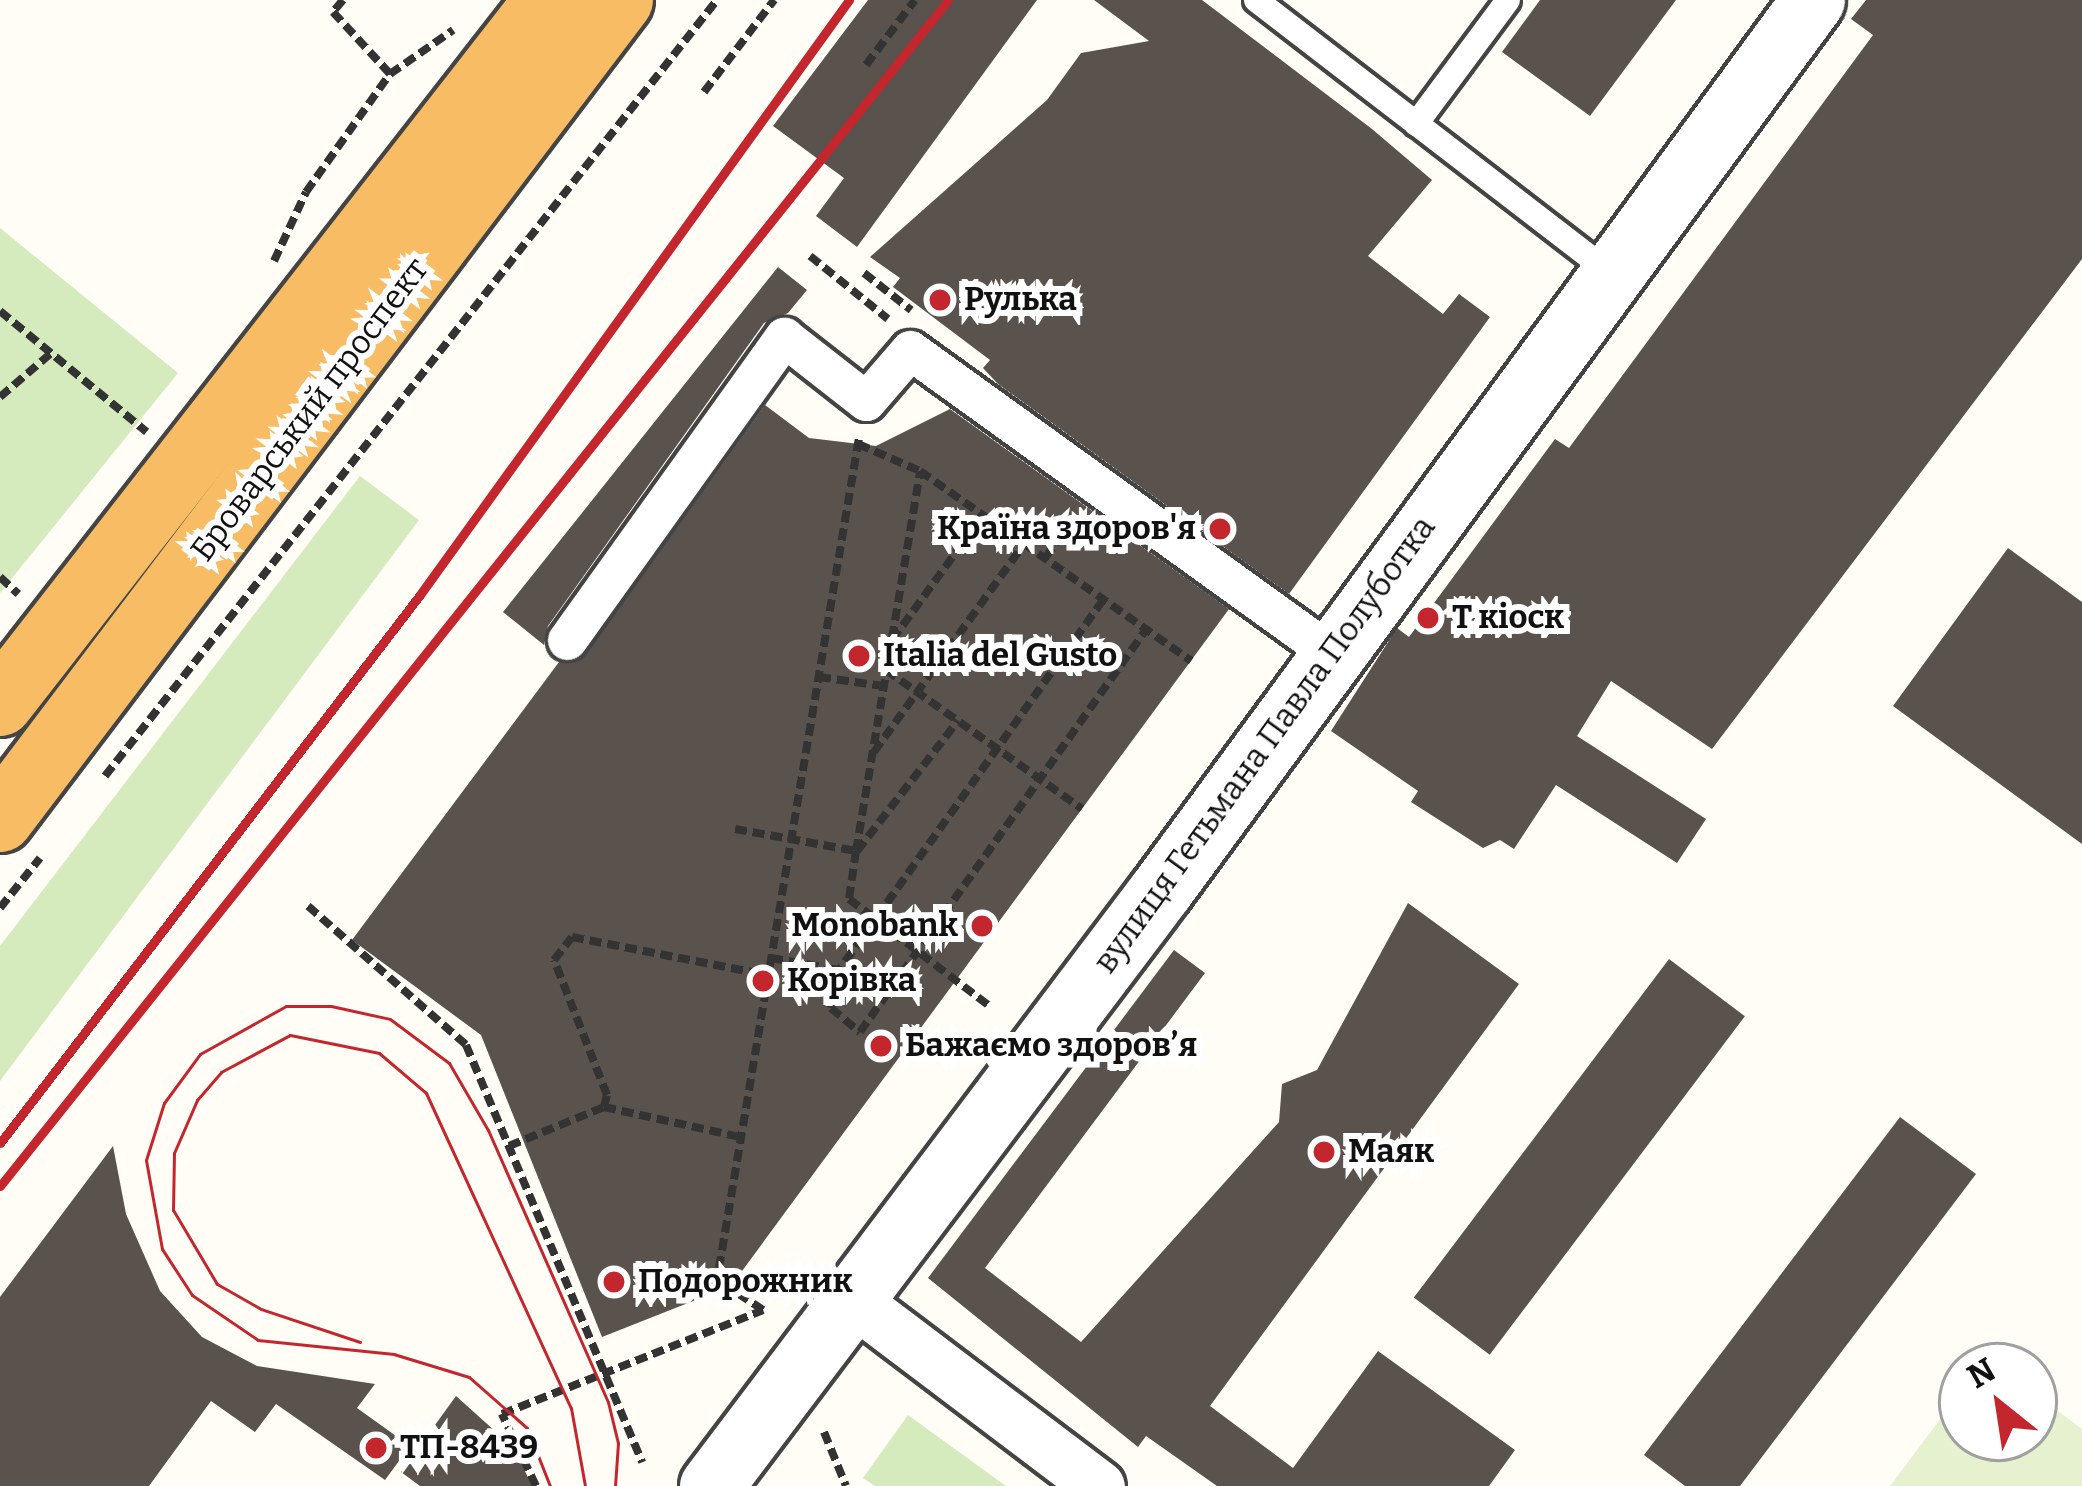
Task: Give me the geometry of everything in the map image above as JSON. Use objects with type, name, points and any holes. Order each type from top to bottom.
[{"type":"highway","name":"Броварський проспект","points":[[0,703],[548,0]]},
{"type":"highway","name":"Броварський проспект","points":[[22,836],[620,0]]},
{"type":"street","name":"вулиця Гетьмана Павла Полуботка","points":[[711,1486],[1813,0]]},
{"type":"street","points":[[567,640],[784,337],[866,401],[910,350],[1332,654]]},
{"type":"street","points":[[850,1298],[1099,1486]]},
{"type":"lane","points":[[1256,0],[1611,274]]},
{"type":"lane","points":[[1416,124],[1508,0]]},
{"type":"path","points":[[343,0],[332,13],[390,74]]},
{"type":"path","points":[[102,780],[718,0]]},
{"type":"path","points":[[704,92],[774,0]]},
{"type":"path","points":[[866,65],[915,0]]},
{"type":"path","points":[[268,274],[306,192],[390,74],[464,15]]},
{"type":"path","points":[[810,256],[884,313]]},
{"type":"path","points":[[0,311],[148,433],[163,416]]},
{"type":"path","points":[[0,397],[50,354]]},
{"type":"path","points":[[536,1486],[502,1414],[763,1310],[728,1287],[719,1268],[858,444],[920,471],[1191,661]]},
{"type":"path","points":[[920,471],[849,899],[991,1007]]},
{"type":"path","points":[[1045,558],[1080,511]]},
{"type":"path","points":[[891,642],[983,515]]},
{"type":"path","points":[[872,756],[1024,544]]},
{"type":"path","points":[[0,577],[18,593]]},
{"type":"path","points":[[1103,600],[839,970],[831,1008],[860,1032],[1146,629]]},
{"type":"path","points":[[886,670],[1082,809]]},
{"type":"path","points":[[819,677],[883,686]]},
{"type":"path","points":[[856,851],[958,721]]},
{"type":"path","points":[[735,829],[856,851]]},
{"type":"path","points":[[0,908],[22,836]]},
{"type":"path","points":[[308,906],[466,1045],[642,1462]]},
{"type":"path","points":[[604,1107],[607,1095],[554,960],[572,937],[768,974]]},
{"type":"path","points":[[771,958],[839,970]]},
{"type":"path","points":[[509,1146],[604,1107],[741,1137]]},
{"type":"path","points":[[824,1432],[846,1486]]},
{"type":"green space","points":[[0,228],[178,373],[0,593]]},
{"type":"green space","points":[[360,476],[419,520],[0,1081],[0,946]]},
{"type":"green space","points":[[2058,1411],[2082,1429],[2082,1486],[1890,1486],[1938,1422],[1938,1462],[2058,1462]]},
{"type":"green space","points":[[908,1415],[1006,1486],[875,1486],[863,1478]]},
{"type":"building","points":[[868,0],[1037,0],[857,247],[816,216],[844,178],[773,126]]},
{"type":"building","points":[[1094,0],[1202,0],[1372,129],[1432,180],[1368,256],[1443,314],[1459,294],[1490,317],[1289,594],[998,384],[983,368],[990,360],[893,287],[900,278],[870,257],[1047,100],[1081,53],[1149,41]]},
{"type":"building","points":[[1540,0],[1676,0],[1590,116],[1502,52]]},
{"type":"building","points":[[1866,0],[2082,0],[2082,259],[1712,749],[1611,681],[1577,736],[1706,819],[1677,863],[1556,785],[1514,849],[1500,840],[1483,848],[1411,802],[1418,791],[1331,731],[1397,628],[1409,637],[1555,439],[1569,448],[1873,35],[1851,19]]},
{"type":"building","points":[[778,267],[807,290],[788,313],[764,323],[548,626],[544,645],[503,612]]},
{"type":"building","points":[[765,405],[809,438],[876,446],[950,409],[1229,609],[731,1286],[602,1337],[481,1035],[352,940],[559,662],[586,654]]},
{"type":"building","points":[[2008,548],[2082,602],[2082,844],[1893,706]]},
{"type":"building","points":[[1408,903],[1519,984],[1210,1406],[1293,1468],[1378,1351],[1515,1450],[1489,1486],[1217,1486],[1146,1436],[1138,1447],[928,1278],[1174,950],[1205,973],[985,1268],[1081,1342],[1279,1122],[1282,1084],[1317,1070]]},
{"type":"building","points":[[1669,959],[1745,1016],[1490,1355],[1414,1298]]},
{"type":"building","points":[[1900,1117],[1976,1174],[1740,1486],[1685,1486],[1644,1455]]},
{"type":"building","points":[[113,1146],[126,1214],[160,1291],[202,1337],[257,1366],[375,1384],[357,1408],[410,1446],[385,1480],[276,1404],[255,1432],[211,1401],[149,1486],[0,1486],[0,1297]]},
{"type":"building","points":[[456,1396],[514,1448],[532,1486],[420,1486],[401,1472]]},
{"type":"tram line","points":[[550,1486],[527,1428],[469,1377],[394,1354],[258,1340],[192,1295],[162,1249],[146,1160],[164,1103],[200,1054],[286,1006],[331,1006],[390,1019],[449,1063],[488,1130],[608,1402],[618,1443],[615,1486]]},
{"type":"tram line","points":[[360,1342],[261,1309],[217,1284],[173,1210],[174,1153],[197,1100],[221,1072],[290,1035],[379,1053],[426,1093],[571,1408],[585,1486]]},
{"type":"railway","points":[[0,1143],[419,596],[849,0]]},
{"type":"railway","points":[[0,1186],[948,0]]},
{"type":"place","name":"Рулька","points":[[940,300]]},
{"type":"place","name":"Країна здоров'я","points":[[1220,529]]},
{"type":"place","name":"Т кіоск","points":[[1428,618]]},
{"type":"place","name":"Italia del Gusto","points":[[859,656]]},
{"type":"place","name":"Monobank","points":[[982,926]]},
{"type":"place","name":"Корівка","points":[[763,981]]},
{"type":"place","name":"Бажаємо здоровʼя","points":[[881,1046]]},
{"type":"place","name":"Маяк","points":[[1324,1152]]},
{"type":"place","name":"Подорожник","points":[[614,1282]]},
{"type":"place","name":"ТП-8439","points":[[376,1448]]}]
